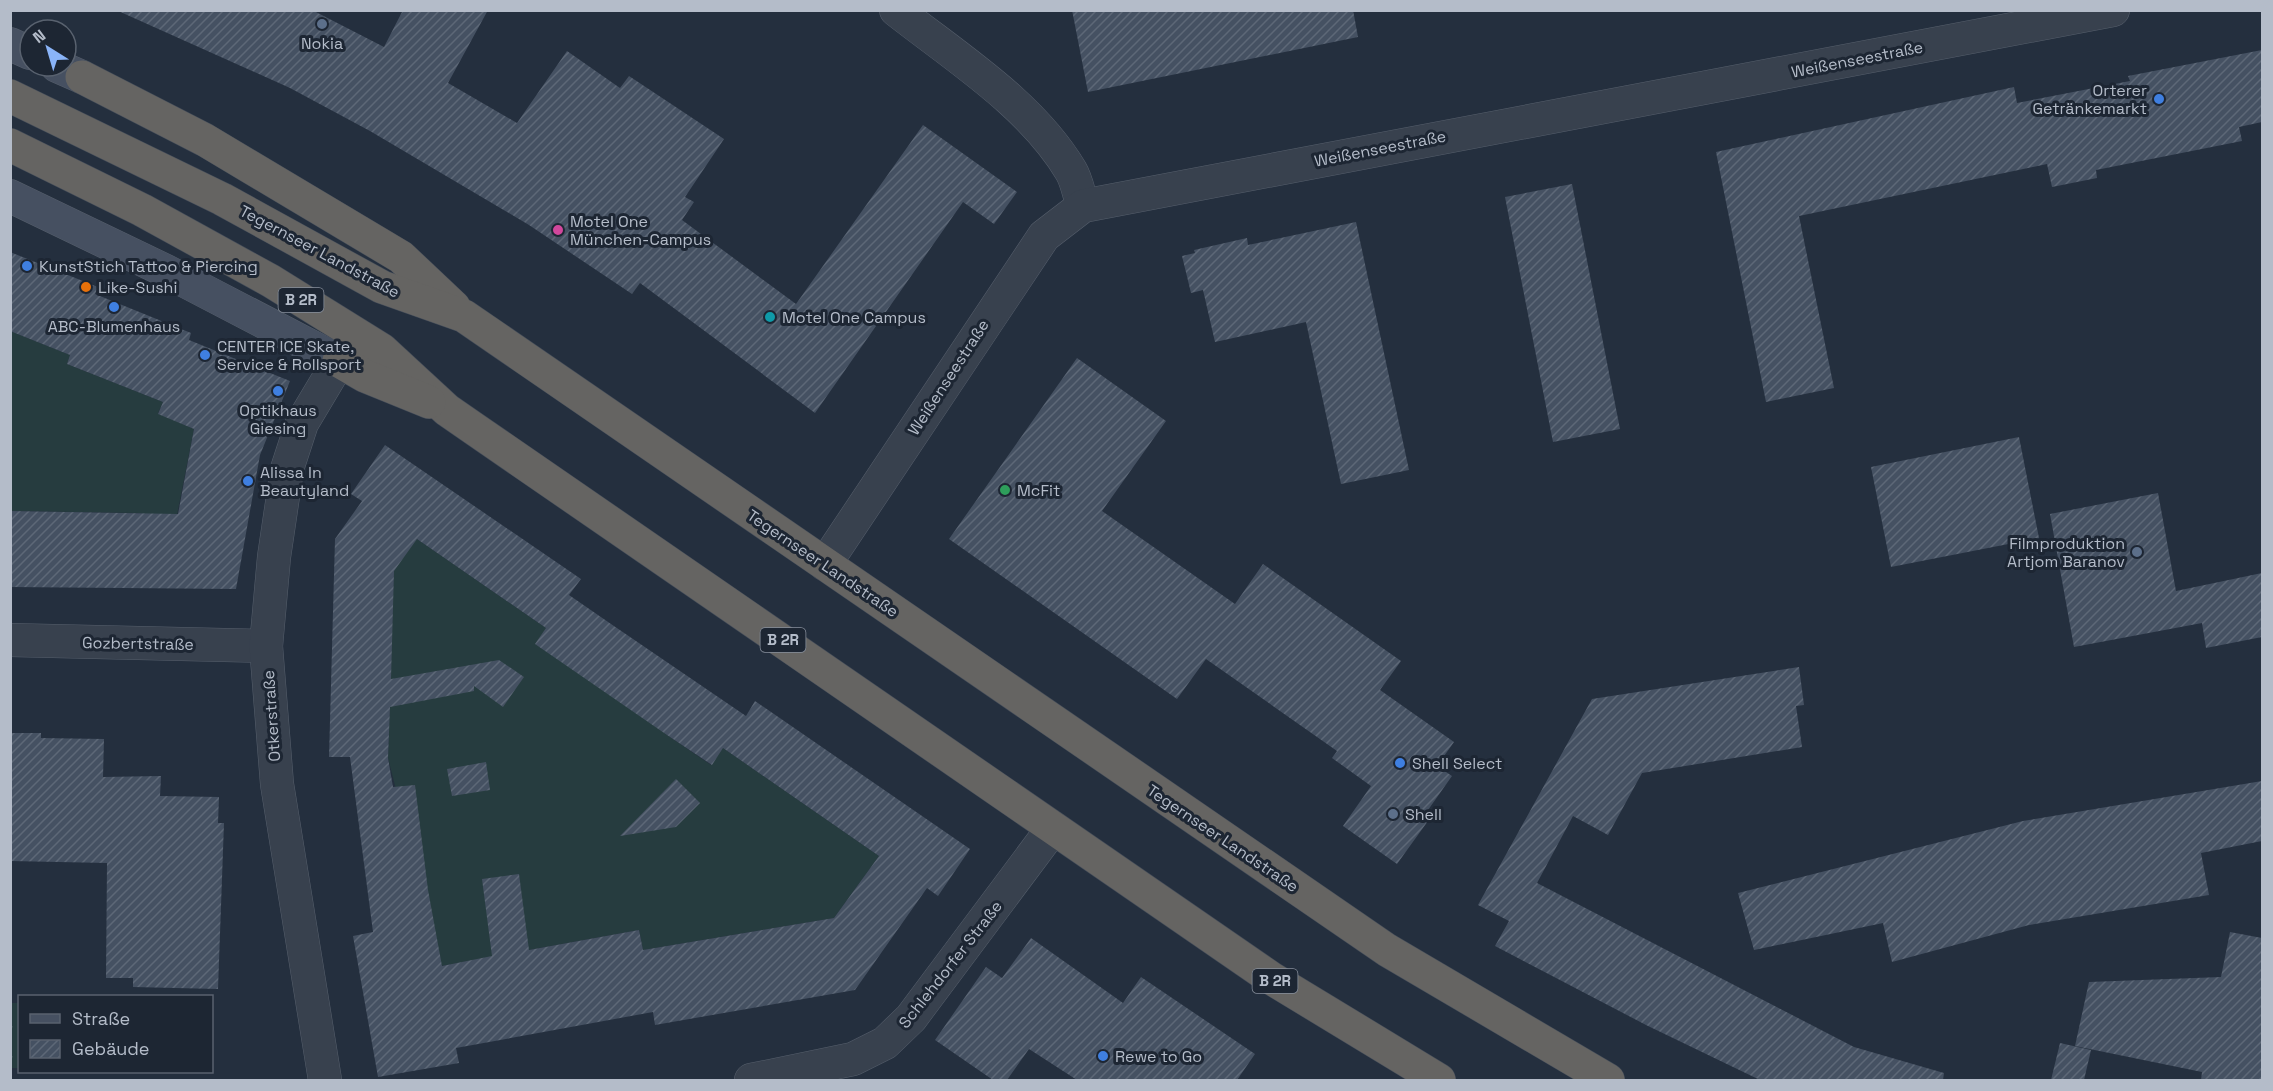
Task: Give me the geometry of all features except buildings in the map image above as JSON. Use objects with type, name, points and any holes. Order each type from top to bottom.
[{"type":"highway","points":[[78,76],[205,140],[401,257],[464,316]]},
{"type":"highway","name":"Tegernseer Landstraße","points":[[10,96],[222,199],[382,287],[464,316],[1387,950],[1608,1080]]},
{"type":"highway","name":"B 2R","points":[[10,145],[142,210],[271,281],[382,350],[447,410],[1271,978],[1439,1080]]},
{"type":"highway","points":[[339,361],[365,376],[447,410]]},
{"type":"main road","points":[[10,196],[166,271],[339,361]]},
{"type":"street","points":[[896,10],[981,77],[1039,128],[1072,173],[1083,206]]},
{"type":"street","name":"Weißenseestraße","points":[[825,564],[1032,252],[1044,236],[1083,206],[2113,10]]},
{"type":"street","name":"Otkerstraße","points":[[325,1080],[277,784],[266,646],[274,557],[287,469],[302,423],[339,361]]},
{"type":"street","name":"Gozbertstraße","points":[[10,640],[266,646]]},
{"type":"street","name":"Schlehdorfer Straße","points":[[751,1080],[853,1059],[885,1043],[911,1018],[1053,828]]},
{"type":"green space","points":[[10,331],[70,355],[67,364],[163,402],[158,413],[194,429],[176,520],[138,513],[11,511]]},
{"type":"green space","points":[[417,539],[546,628],[667,735],[711,765],[723,748],[879,856],[834,918],[643,950],[639,930],[441,966],[388,758],[394,561]]},
{"type":"green space","points":[[10,1003],[18,1003],[18,1068],[11,1068]]},
{"type":"place","name":"Nokia","points":[[322,24]]},
{"type":"place","name":"Orterer Getränkemarkt","points":[[2159,99]]},
{"type":"place","name":"Motel One München-Campus","points":[[558,230]]},
{"type":"place","name":"KunstStich Tattoo & Piercing","points":[[27,266]]},
{"type":"place","name":"Like-Sushi","points":[[86,287]]},
{"type":"place","name":"ABC-Blumenhaus","points":[[114,307]]},
{"type":"place","name":"Motel One Campus","points":[[770,317]]},
{"type":"place","name":"CENTER ICE Skate, Service & Rollsport","points":[[205,355]]},
{"type":"place","name":"Optikhaus Giesing","points":[[278,391]]},
{"type":"place","name":"Alissa In Beautyland","points":[[248,481]]},
{"type":"place","name":"McFit","points":[[1005,490]]},
{"type":"place","name":"Filmproduktion Artjom Baranov","points":[[2137,552]]},
{"type":"place","name":"Shell Select","points":[[1400,763]]},
{"type":"place","name":"Shell","points":[[1393,814]]},
{"type":"place","name":"Rewe to Go","points":[[1103,1056]]}]
